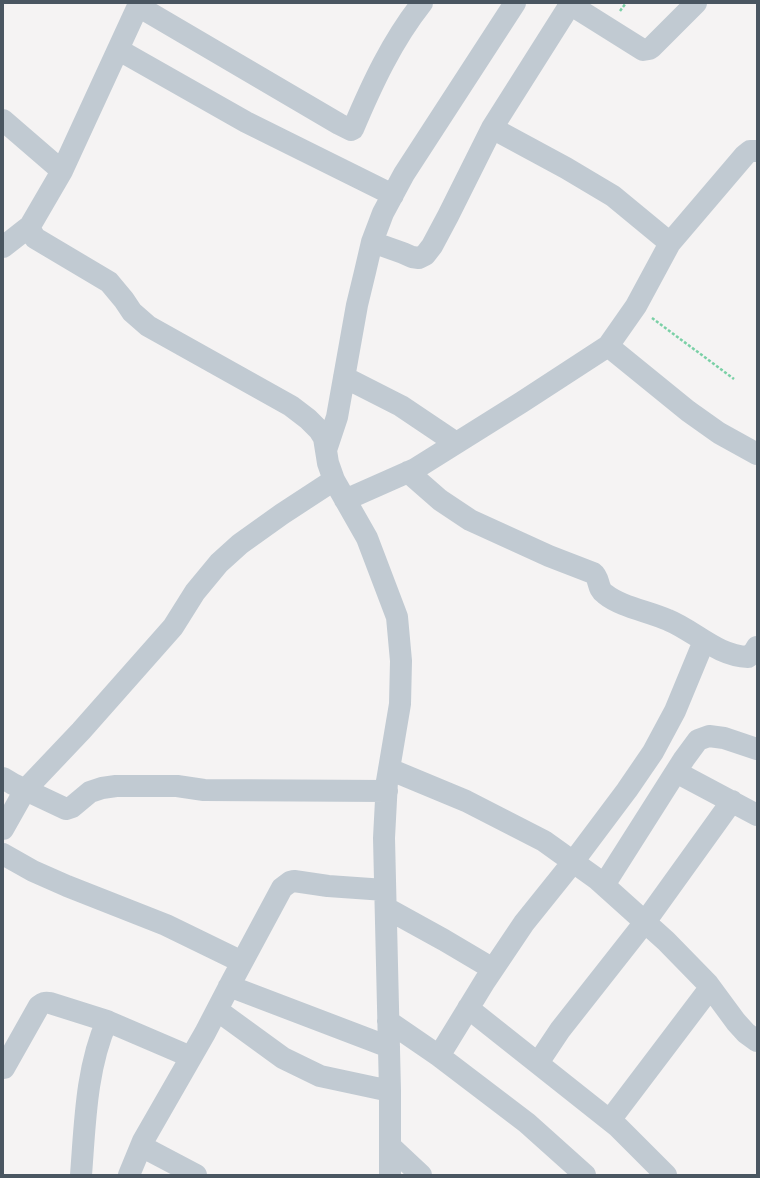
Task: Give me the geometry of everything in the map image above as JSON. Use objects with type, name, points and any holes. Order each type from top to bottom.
[{"type":"street","points":[[3,246],[30,226],[37,212],[46,200],[62,171],[139,4],[351,130],[353,129],[391,47],[422,3]]},
{"type":"street","points":[[326,450],[337,417],[357,304],[372,242],[383,213],[404,174],[515,3]]},
{"type":"street","points":[[372,242],[412,257],[418,258],[425,255],[432,246],[448,216],[492,128],[570,3],[643,50],[652,47],[696,3]]},
{"type":"street","points":[[118,50],[246,122],[393,195]]},
{"type":"street","points":[[3,120],[62,171]]},
{"type":"street","points":[[492,128],[566,168],[613,196],[670,243]]},
{"type":"street","points":[[346,500],[408,472],[522,402],[608,346],[636,306],[670,243],[745,155],[750,151],[757,151]]},
{"type":"street","points":[[30,226],[31,231],[36,238],[109,282],[132,312],[148,326],[291,406],[319,430],[324,438],[328,464],[334,480],[367,538],[397,617],[401,662],[400,704],[389,769],[384,838],[390,1091],[390,1175]]},
{"type":"street","points":[[608,346],[688,411],[719,433],[757,454]]},
{"type":"street","points":[[344,377],[401,406],[456,443]]},
{"type":"street","points":[[408,472],[440,500],[470,520],[529,548],[593,573],[596,576],[600,589],[604,594],[621,603],[669,620],[704,641],[738,656],[748,657],[757,647]]},
{"type":"street","points":[[3,829],[25,790],[86,725],[173,627],[195,592],[219,563],[240,544],[334,480]]},
{"type":"street","points":[[439,1056],[468,1008],[524,923],[573,862],[627,790],[653,752],[675,711],[704,641]]},
{"type":"street","points":[[604,885],[698,740],[709,736],[724,738],[757,749]]},
{"type":"street","points":[[389,769],[473,805],[544,841],[573,862],[604,885],[666,941],[710,988],[746,1033],[757,1041]]},
{"type":"street","points":[[676,772],[757,815]]},
{"type":"street","points":[[3,778],[12,784],[56,805],[69,809],[90,792],[116,786],[177,786],[204,790],[387,791]]},
{"type":"street","points":[[538,1063],[560,1030],[645,922],[732,801]]},
{"type":"street","points":[[3,854],[67,886],[166,924],[242,962]]},
{"type":"street","points":[[129,1175],[141,1146],[192,1057],[279,893],[285,885],[290,882],[294,881],[328,886],[385,899],[444,940],[493,969]]},
{"type":"street","points":[[229,986],[389,1047]]},
{"type":"street","points":[[610,1120],[710,988]]},
{"type":"street","points":[[4,1068],[39,1006],[46,1002],[107,1021],[192,1057]]},
{"type":"street","points":[[468,1008],[610,1120],[666,1175]]},
{"type":"street","points":[[217,1010],[283,1058],[320,1076],[390,1091]]},
{"type":"street","points":[[81,1175],[88,1095],[94,1059],[107,1021]]},
{"type":"street","points":[[388,1021],[439,1056],[527,1123],[585,1175]]},
{"type":"street","points":[[141,1146],[196,1175]]},
{"type":"street","points":[[390,1146],[421,1175]]},
{"type":"path","points":[[636,306],[734,379]]}]
